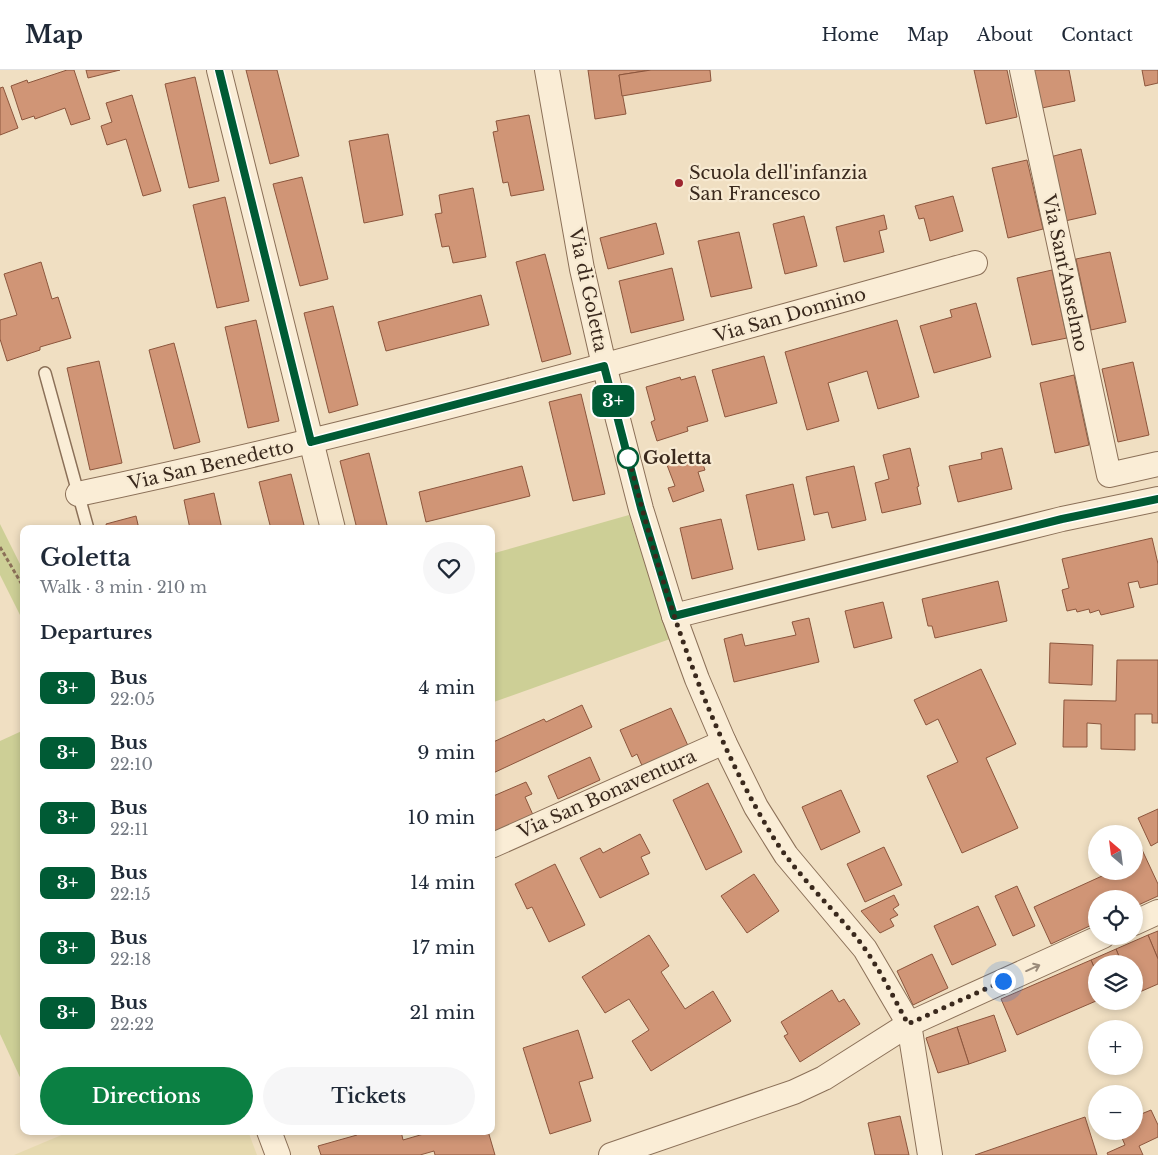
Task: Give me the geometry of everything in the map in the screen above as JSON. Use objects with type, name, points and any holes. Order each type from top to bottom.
[{"type":"street","points":[[219,70],[332,525]]},
{"type":"street","name":"Via di Goletta","points":[[547,70],[582,269],[604,366],[641,508],[674,616],[697,679],[724,742],[756,807],[786,855],[865,949],[908,1024],[930,1155]]},
{"type":"street","name":"Via Sant'Anselmo","points":[[1022,70],[1109,475],[1158,464]]},
{"type":"street","name":"Via San Donnino","points":[[604,366],[975,263]]},
{"type":"street","name":"Via San Benedetto","points":[[78,494],[311,442],[604,366]]},
{"type":"street","points":[[674,616],[1062,519],[1158,499]]},
{"type":"street","name":"Via San Bonaventura","points":[[495,844],[724,742]]},
{"type":"street","points":[[1143,919],[1158,912]]},
{"type":"street","points":[[612,1155],[794,1092],[824,1078],[908,1024],[1088,943]]},
{"type":"street","points":[[270,1135],[278,1155]]},
{"type":"lane","points":[[45,373],[87,525]]},
{"type":"path","points":[[0,547],[20,581]]},
{"type":"shaded area","points":[[62,1135],[250,1135],[257,1155],[14,1155]]},
{"type":"green space","points":[[629,515],[670,639],[495,702],[495,553]]},
{"type":"green space","points":[[0,524],[20,564],[20,615],[0,575]]},
{"type":"green space","points":[[20,732],[20,1077],[0,1034],[0,741]]},
{"type":"building","points":[[67,70],[74,70],[90,119],[71,125],[65,108],[35,119],[34,116],[22,120],[11,86],[27,80],[28,83]]},
{"type":"building","points":[[86,70],[120,70],[88,78]]},
{"type":"building","points":[[246,70],[277,70],[299,156],[270,164]]},
{"type":"building","points":[[588,70],[651,70],[619,75],[626,114],[595,119]]},
{"type":"building","points":[[651,70],[710,70],[711,81],[622,96],[619,75]]},
{"type":"building","points":[[974,70],[1007,70],[1017,117],[986,124]]},
{"type":"building","points":[[1034,70],[1069,70],[1075,101],[1042,108]]},
{"type":"building","points":[[1142,70],[1158,70],[1158,83],[1145,86]]},
{"type":"building","points":[[195,77],[219,181],[189,188],[165,84]]},
{"type":"building","points":[[3,87],[18,128],[0,135],[0,88]]},
{"type":"building","points":[[132,95],[161,191],[143,196],[126,139],[107,145],[101,126],[112,122],[106,103]]},
{"type":"building","points":[[529,115],[544,190],[511,196],[508,182],[503,183],[493,132],[498,131],[496,121]]},
{"type":"building","points":[[388,134],[403,215],[364,223],[349,141]]},
{"type":"building","points":[[1081,149],[1096,214],[1065,221],[1050,157]]},
{"type":"building","points":[[1027,160],[1043,229],[1008,238],[992,168]]},
{"type":"building","points":[[302,177],[328,279],[300,286],[273,184]]},
{"type":"building","points":[[473,188],[486,257],[453,263],[449,246],[442,247],[435,214],[442,213],[439,195]]},
{"type":"building","points":[[953,196],[963,231],[930,241],[924,218],[919,219],[915,206]]},
{"type":"building","points":[[225,197],[249,301],[217,308],[193,205]]},
{"type":"building","points":[[884,215],[887,229],[879,231],[884,252],[844,262],[836,227]]},
{"type":"building","points":[[804,216],[817,266],[785,274],[773,224]]},
{"type":"building","points":[[656,223],[664,254],[608,269],[600,238]]},
{"type":"building","points":[[739,232],[752,288],[711,297],[698,241]]},
{"type":"building","points":[[1110,252],[1126,322],[1091,330],[1076,259]]},
{"type":"building","points":[[545,254],[571,354],[542,362],[516,262]]},
{"type":"building","points":[[41,262],[52,299],[58,297],[71,338],[40,347],[40,350],[7,361],[0,339],[0,320],[17,315],[4,274]]},
{"type":"building","points":[[672,268],[684,320],[631,333],[619,281]]},
{"type":"building","points":[[1052,270],[1067,338],[1032,345],[1017,278]]},
{"type":"building","points":[[481,295],[489,325],[386,351],[378,322]]},
{"type":"building","points":[[976,303],[991,357],[934,373],[920,326],[952,317],[950,310]]},
{"type":"building","points":[[333,306],[358,405],[329,413],[304,313]]},
{"type":"building","points":[[256,320],[279,421],[248,428],[225,327]]},
{"type":"building","points":[[897,320],[919,397],[878,409],[867,371],[828,383],[839,421],[807,430],[785,352]]},
{"type":"building","points":[[174,343],[200,442],[174,449],[149,350]]},
{"type":"building","points":[[764,356],[777,403],[725,417],[712,370]]},
{"type":"building","points":[[99,361],[122,463],[90,470],[67,368]]},
{"type":"building","points":[[1133,362],[1149,435],[1118,442],[1102,369]]},
{"type":"building","points":[[1074,375],[1089,445],[1055,453],[1040,383]]},
{"type":"building","points":[[695,376],[708,421],[687,427],[688,431],[657,441],[651,422],[655,420],[646,387],[680,377],[681,380]]},
{"type":"building","points":[[581,394],[605,494],[573,501],[549,402]]},
{"type":"building","points":[[910,448],[919,486],[917,487],[921,504],[882,513],[875,483],[889,479],[883,455]]},
{"type":"building","points":[[1002,448],[1012,489],[958,502],[949,466],[982,459],[981,453]]},
{"type":"building","points":[[369,453],[387,525],[356,525],[340,461]]},
{"type":"building","points":[[699,453],[705,470],[698,472],[704,491],[673,502],[668,488],[675,486],[667,465]]},
{"type":"building","points":[[522,466],[530,496],[426,522],[419,492]]},
{"type":"building","points":[[854,466],[866,520],[832,528],[828,512],[814,515],[806,477]]},
{"type":"building","points":[[291,474],[304,525],[270,525],[259,482]]},
{"type":"building","points":[[793,484],[805,540],[758,550],[746,495]]},
{"type":"building","points":[[214,493],[221,525],[189,525],[184,500]]},
{"type":"building","points":[[136,516],[138,525],[106,525]]},
{"type":"building","points":[[721,519],[733,569],[692,579],[680,528]]},
{"type":"building","points":[[1152,538],[1158,564],[1158,584],[1140,588],[1138,581],[1128,583],[1134,607],[1101,615],[1099,610],[1090,613],[1089,609],[1077,612],[1076,609],[1067,611],[1062,590],[1069,588],[1062,559]]},
{"type":"building","points":[[998,581],[1007,621],[935,638],[932,626],[928,626],[922,599]]},
{"type":"building","points":[[883,602],[892,638],[854,648],[845,611]]},
{"type":"building","points":[[809,618],[819,662],[734,682],[724,639],[742,634],[745,646],[796,635],[792,622]]},
{"type":"building","points":[[1050,643],[1093,645],[1092,685],[1049,683]]},
{"type":"building","points":[[1117,660],[1158,660],[1158,723],[1152,723],[1152,714],[1135,714],[1135,750],[1101,749],[1101,724],[1087,723],[1087,747],[1063,747],[1064,700],[1116,701]]},
{"type":"building","points":[[981,669],[1016,744],[986,758],[1018,828],[962,853],[927,776],[958,762],[938,719],[926,725],[914,700]]},
{"type":"building","points":[[582,705],[592,727],[495,772],[495,741],[544,719],[546,722]]},
{"type":"building","points":[[671,708],[689,748],[643,768],[637,754],[632,757],[620,730]]},
{"type":"building","points":[[590,757],[600,780],[558,799],[548,776]]},
{"type":"building","points":[[526,782],[532,794],[525,797],[533,815],[495,831],[495,795]]},
{"type":"building","points":[[708,783],[742,852],[706,870],[673,800]]},
{"type":"building","points":[[841,790],[860,832],[821,850],[802,807]]},
{"type":"building","points":[[1158,809],[1158,842],[1151,846],[1143,825],[1138,818]]},
{"type":"building","points":[[640,834],[650,853],[641,857],[649,874],[600,898],[580,858],[600,848],[603,853]]},
{"type":"building","points":[[884,847],[902,885],[865,902],[847,864]]},
{"type":"building","points":[[1143,852],[1158,884],[1158,896],[1143,903],[1143,890],[1088,890],[1088,927],[1051,944],[1034,907],[1093,880],[1143,880]]},
{"type":"building","points":[[555,864],[585,925],[549,942],[532,907],[527,909],[515,884]]},
{"type":"building","points":[[754,874],[779,911],[747,933],[721,896]]},
{"type":"building","points":[[1017,886],[1035,926],[1013,936],[995,896]]},
{"type":"building","points":[[894,895],[899,905],[893,909],[898,915],[890,919],[894,926],[880,933],[861,911]]},
{"type":"building","points":[[978,906],[996,945],[952,965],[934,926]]},
{"type":"building","points":[[1158,931],[1158,959],[1148,935]]},
{"type":"building","points":[[649,935],[669,966],[661,972],[685,1009],[713,991],[731,1021],[651,1071],[632,1041],[649,1030],[629,999],[605,1013],[582,977]]},
{"type":"building","points":[[1148,935],[1158,959],[1158,984],[1143,991],[1143,955],[1118,955],[1116,949],[1125,945],[1143,945],[1143,937]]},
{"type":"building","points":[[1116,949],[1118,955],[1102,955]]},
{"type":"building","points":[[932,954],[948,988],[913,1005],[897,971]]},
{"type":"building","points":[[1088,961],[1088,1004],[1017,1035],[1001,999]]},
{"type":"building","points":[[832,990],[839,1002],[844,999],[860,1024],[800,1062],[784,1036],[788,1034],[781,1022]]},
{"type":"building","points":[[994,1015],[1006,1051],[969,1064],[957,1027]]},
{"type":"building","points":[[957,1027],[969,1064],[938,1073],[926,1038]]},
{"type":"building","points":[[578,1030],[593,1078],[579,1082],[591,1121],[550,1134],[523,1048]]},
{"type":"building","points":[[1151,1110],[1158,1125],[1158,1137],[1139,1146],[1143,1155],[1108,1155],[1107,1153],[1125,1145],[1123,1140],[1143,1140],[1143,1113]]},
{"type":"building","points":[[900,1116],[909,1155],[875,1155],[868,1123]]},
{"type":"building","points":[[1085,1117],[1088,1126],[1088,1140],[1092,1140],[1097,1155],[975,1155]]},
{"type":"building","points":[[357,1135],[402,1135],[403,1140],[420,1135],[489,1135],[495,1155],[435,1155],[434,1151],[420,1155],[321,1155],[318,1146]]},
{"type":"bus line","name":"3+","points":[[219,70],[311,442],[604,366],[641,508],[674,616],[1062,519],[1158,499]]},
{"type":"place","name":"Scuola dell'infanzia San Francesco","points":[[679,183]]},
{"type":"place","name":"Goletta","points":[[628,458]]},
{"type":"route","points":[[628,458],[628,455],[658,567],[697,679],[724,742],[756,807],[786,855],[865,949],[908,1024],[1003,981]]}]
